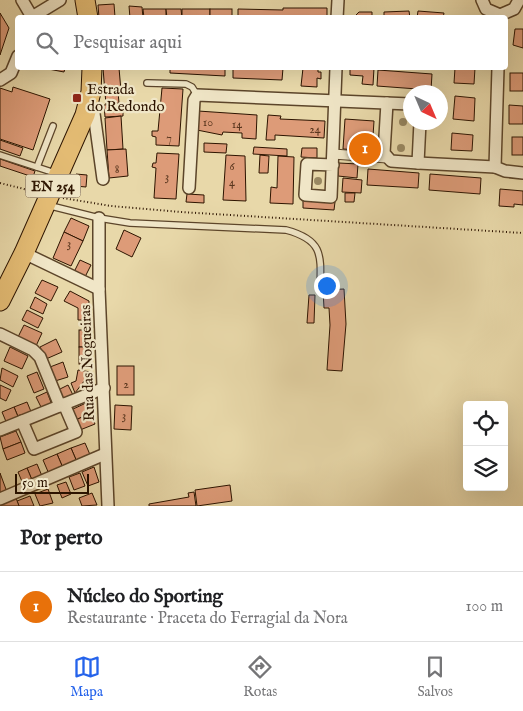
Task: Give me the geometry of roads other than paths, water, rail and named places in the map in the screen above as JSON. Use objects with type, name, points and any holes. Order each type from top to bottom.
[{"type":"main road","points":[[85,0],[88,15]]},
{"type":"main road","name":"EN 254","points":[[0,301],[24,253],[82,123],[91,92],[92,70]]},
{"type":"street","points":[[22,0],[31,15]]},
{"type":"street","points":[[35,15],[60,0]]},
{"type":"street","points":[[337,15],[338,0]]},
{"type":"street","points":[[482,0],[486,9],[498,15]]},
{"type":"street","points":[[502,15],[520,5]]},
{"type":"street","points":[[0,80],[11,73],[15,63]]},
{"type":"street","points":[[336,70],[333,160],[387,158],[418,163],[495,167],[505,171],[523,173]]},
{"type":"street","points":[[495,167],[498,70]]},
{"type":"street","points":[[91,92],[103,179]]},
{"type":"street","points":[[189,188],[194,100],[197,94],[403,104]]},
{"type":"street","points":[[386,103],[384,154],[387,158]]},
{"type":"street","points":[[418,163],[420,130]]},
{"type":"street","name":"Rua das Nogueiras","points":[[99,218],[99,290],[108,506]]},
{"type":"street","points":[[24,253],[99,290]]},
{"type":"street","points":[[0,334],[33,350],[40,357],[76,432],[34,449],[22,421]]},
{"type":"street","points":[[0,430],[104,388]]},
{"type":"street","points":[[0,499],[105,454]]},
{"type":"lane","points":[[148,83],[186,84],[192,87],[197,94]]},
{"type":"lane","points":[[37,168],[53,126]]},
{"type":"lane","points":[[0,155],[58,174]]},
{"type":"lane","points":[[49,198],[99,218],[130,223],[286,230],[301,234],[310,239],[321,257],[320,290]]},
{"type":"place","name":"Estrada do Redondo","points":[[77,98]]},
{"type":"place","name":"Núcleo do Sporting","points":[[365,149]]}]
